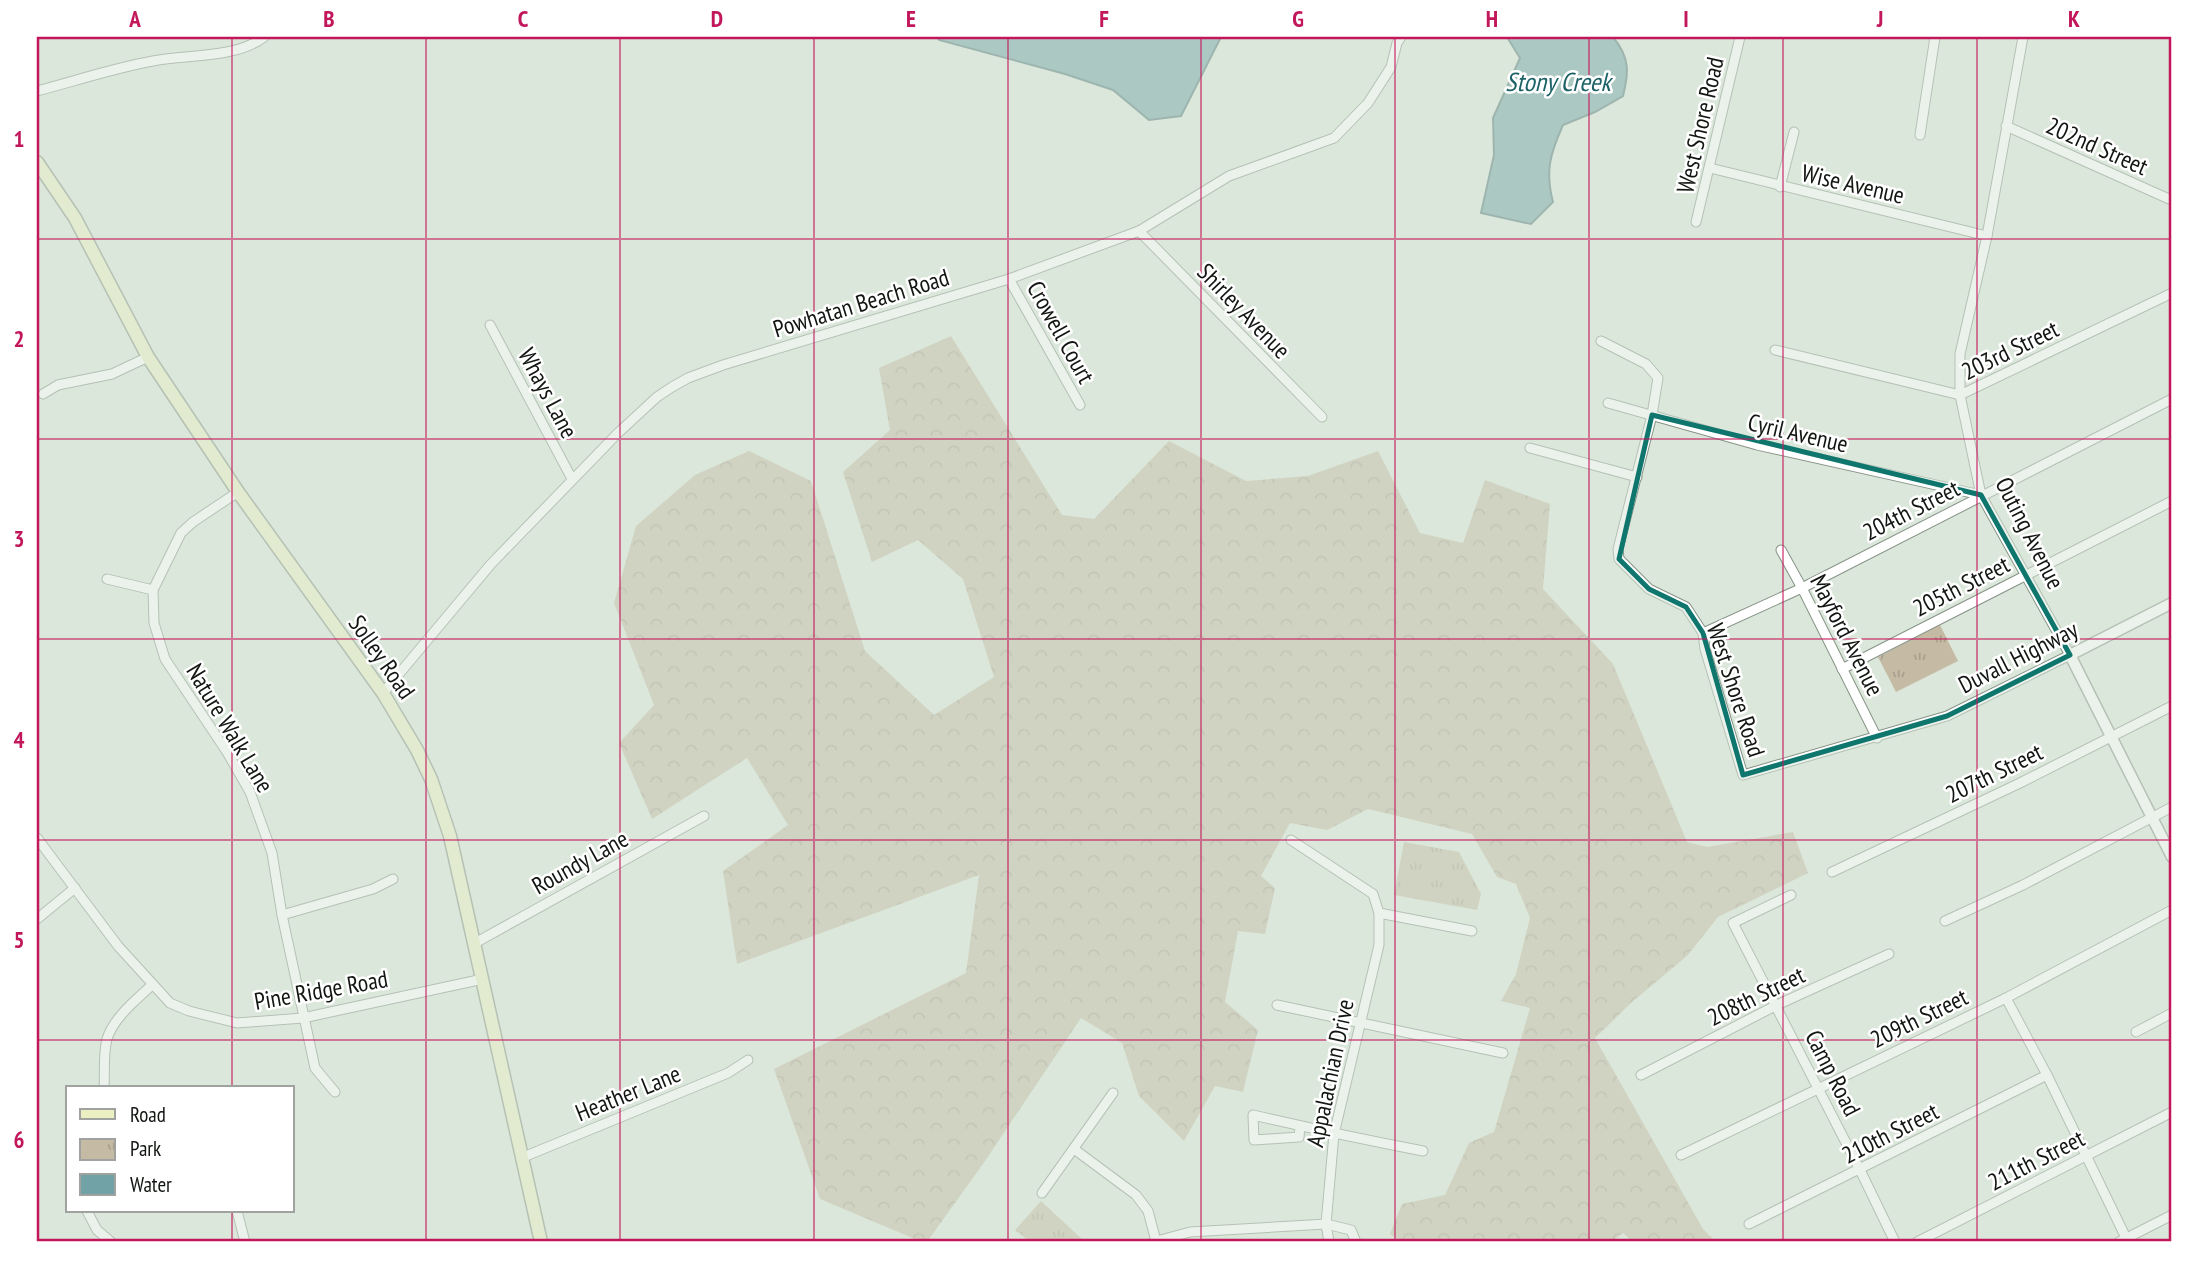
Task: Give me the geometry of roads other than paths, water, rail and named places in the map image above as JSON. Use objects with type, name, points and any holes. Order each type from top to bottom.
[{"type":"main road","name":"Solley Road","points":[[37,162],[75,218],[148,357],[238,492],[383,693],[431,779],[450,836],[541,1242]]},
{"type":"street","points":[[37,91],[155,60],[239,50],[264,37]]},
{"type":"street","name":"Powhatan Beach Road","points":[[383,693],[491,564],[572,479],[657,397],[688,378],[891,313],[1009,279],[1139,232],[1229,176],[1334,138],[1368,103],[1391,67],[1401,37]]},
{"type":"street","name":"West Shore Road","points":[[1696,222],[1740,37]]},
{"type":"street","points":[[1920,135],[1936,37]]},
{"type":"street","name":"Outing Avenue","points":[[2023,37],[1987,236],[1960,354],[1961,395],[1981,495],[2070,655],[2172,857]]},
{"type":"street","name":"202nd Street","points":[[2006,126],[2171,200]]},
{"type":"street","points":[[1780,187],[1794,132]]},
{"type":"street","name":"Wise Avenue","points":[[1710,169],[1987,236]]},
{"type":"street","name":"Shirley Avenue","points":[[1139,232],[1322,417]]},
{"type":"street","name":"Crowell Court","points":[[1009,279],[1080,405]]},
{"type":"street","name":"203rd Street","points":[[1775,350],[1961,395],[2172,293]]},
{"type":"street","name":"Whays Lane","points":[[490,325],[572,479]]},
{"type":"street","name":"West Shore Road","points":[[1601,341],[1646,364],[1658,377],[1652,415],[1618,549],[1619,559],[1649,589],[1686,607],[1703,633],[1705,649],[1743,775],[1877,738]]},
{"type":"street","points":[[43,394],[58,385],[112,374],[148,357]]},
{"type":"street","name":"204th Street","points":[[1703,633],[1802,588],[2172,399]]},
{"type":"street","name":"Cyril Avenue","points":[[1608,403],[1757,445],[1981,495]]},
{"type":"street","points":[[1530,447],[1637,477]]},
{"type":"street","name":"Nature Walk Lane","points":[[238,492],[181,533],[153,590],[154,623],[166,659],[250,792],[272,853],[282,915],[315,1068],[335,1092]]},
{"type":"street","name":"205th Street","points":[[1842,668],[2172,501]]},
{"type":"street","name":"Mayford Avenue","points":[[1781,550],[1877,738]]},
{"type":"street","points":[[107,579],[153,590]]},
{"type":"street","name":"Duvall Highway","points":[[1877,738],[1947,716],[2172,603]]},
{"type":"street","name":"207th Street","points":[[1832,872],[2020,783],[2172,706]]},
{"type":"street","points":[[1945,921],[2023,885],[2172,807]]},
{"type":"street","name":"Roundy Lane","points":[[475,943],[704,816]]},
{"type":"street","name":"Pine Ridge Road","points":[[37,838],[118,946],[152,985],[170,1003],[214,1019],[237,1023],[303,1018],[483,979]]},
{"type":"street","points":[[1291,840],[1373,894],[1379,913],[1472,931]]},
{"type":"street","points":[[282,915],[373,889],[393,879]]},
{"type":"street","points":[[37,919],[75,888]]},
{"type":"street","name":"Camp Road","points":[[1791,895],[1733,923],[1777,1005],[1895,1242]]},
{"type":"street","name":"209th Street","points":[[1681,1155],[2006,998],[2172,910]]},
{"type":"street","name":"Appalachian Drive","points":[[1329,1242],[1326,1224],[1335,1134],[1378,945],[1379,913]]},
{"type":"street","name":"208th Street","points":[[1641,1076],[1777,1005],[1889,954]]},
{"type":"street","points":[[104,1086],[108,1036],[126,1009],[152,985]]},
{"type":"street","points":[[2006,998],[2047,1075],[2125,1241],[2172,1215]]},
{"type":"street","points":[[1277,1005],[1503,1053]]},
{"type":"street","points":[[2136,1032],[2172,1013]]},
{"type":"street","name":"Heather Lane","points":[[521,1158],[728,1073],[748,1060]]},
{"type":"street","name":"210th Street","points":[[1749,1224],[2047,1075]]},
{"type":"street","points":[[1042,1193],[1113,1093]]},
{"type":"street","name":"211th Street","points":[[1917,1242],[2172,1112]]},
{"type":"street","points":[[1300,1126],[1298,1137],[1254,1140],[1253,1115],[1423,1151]]},
{"type":"street","points":[[1074,1149],[1144,1203],[1155,1242],[1190,1232],[1326,1224],[1351,1230],[1356,1242]]},
{"type":"street","points":[[88,1212],[97,1230],[111,1242]]},
{"type":"street","points":[[237,1212],[245,1242]]},
{"type":"water","points":[[937,37],[1221,37],[1181,116],[1149,120],[1113,90],[1065,74],[939,40]]},
{"type":"water","name":"Stony Creek","points":[[1507,37],[1613,37],[1623,52],[1627,65],[1623,96],[1595,112],[1563,125],[1550,163],[1549,181],[1553,202],[1531,224],[1481,213],[1494,155],[1493,118],[1520,58]]}]
